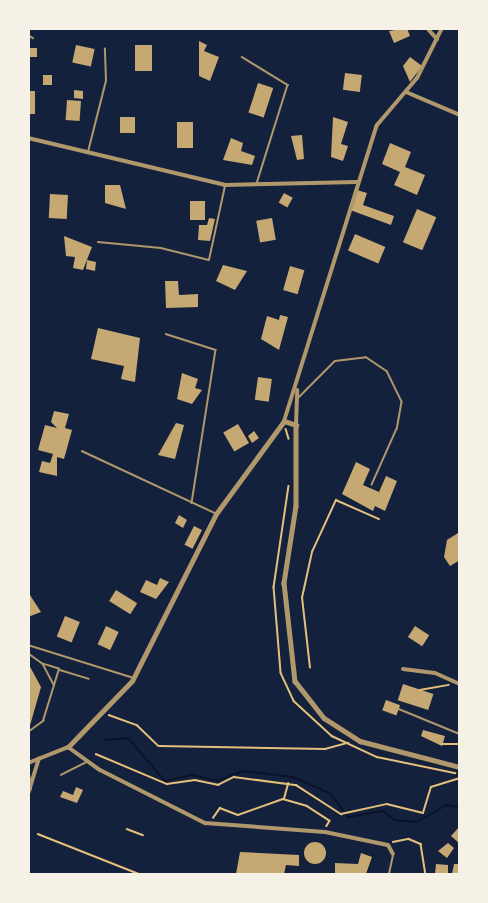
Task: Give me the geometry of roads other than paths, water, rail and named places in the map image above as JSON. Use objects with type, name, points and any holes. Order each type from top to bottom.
[{"type":"street","points":[[427,28],[437,39]]},
{"type":"street","points":[[28,764],[68,747],[106,714],[133,679],[216,514],[284,422],[297,386],[357,182],[377,125],[406,92],[442,28]]},
{"type":"street","points":[[406,92],[459,115]]},
{"type":"street","points":[[28,138],[225,185],[357,182]]},
{"type":"street","points":[[297,386],[296,506],[284,583],[295,681],[324,718],[360,741],[459,766]]},
{"type":"street","points":[[284,422],[296,425]]},
{"type":"street","points":[[403,669],[435,673],[459,684]]},
{"type":"street","points":[[68,747],[87,762],[204,823],[323,832],[388,845],[393,854]]},
{"type":"street","points":[[29,792],[39,759]]},
{"type":"street","points":[[28,774],[29,792]]},
{"type":"lane","points":[[28,35],[33,38]]},
{"type":"lane","points":[[88,153],[106,81],[105,49]]},
{"type":"lane","points":[[242,57],[288,85],[257,185]]},
{"type":"lane","points":[[98,242],[161,248],[209,260],[225,185]]},
{"type":"lane","points":[[166,334],[216,350],[192,503]]},
{"type":"lane","points":[[297,399],[335,361],[366,357],[387,371],[402,402],[397,429],[372,485]]},
{"type":"lane","points":[[82,451],[216,514]]},
{"type":"lane","points":[[28,645],[133,679]]},
{"type":"lane","points":[[28,653],[43,664],[90,679]]},
{"type":"lane","points":[[43,664],[54,685]]},
{"type":"lane","points":[[28,732],[43,721],[59,669]]},
{"type":"lane","points":[[399,709],[459,734]]},
{"type":"lane","points":[[61,775],[87,762]]},
{"type":"lane","points":[[389,874],[393,854]]},
{"type":"waterway","points":[[104,740],[128,738],[165,781],[192,775],[217,781],[243,771],[293,777],[331,794],[348,817],[383,811],[395,820],[417,822],[446,805],[460,807]]}]
